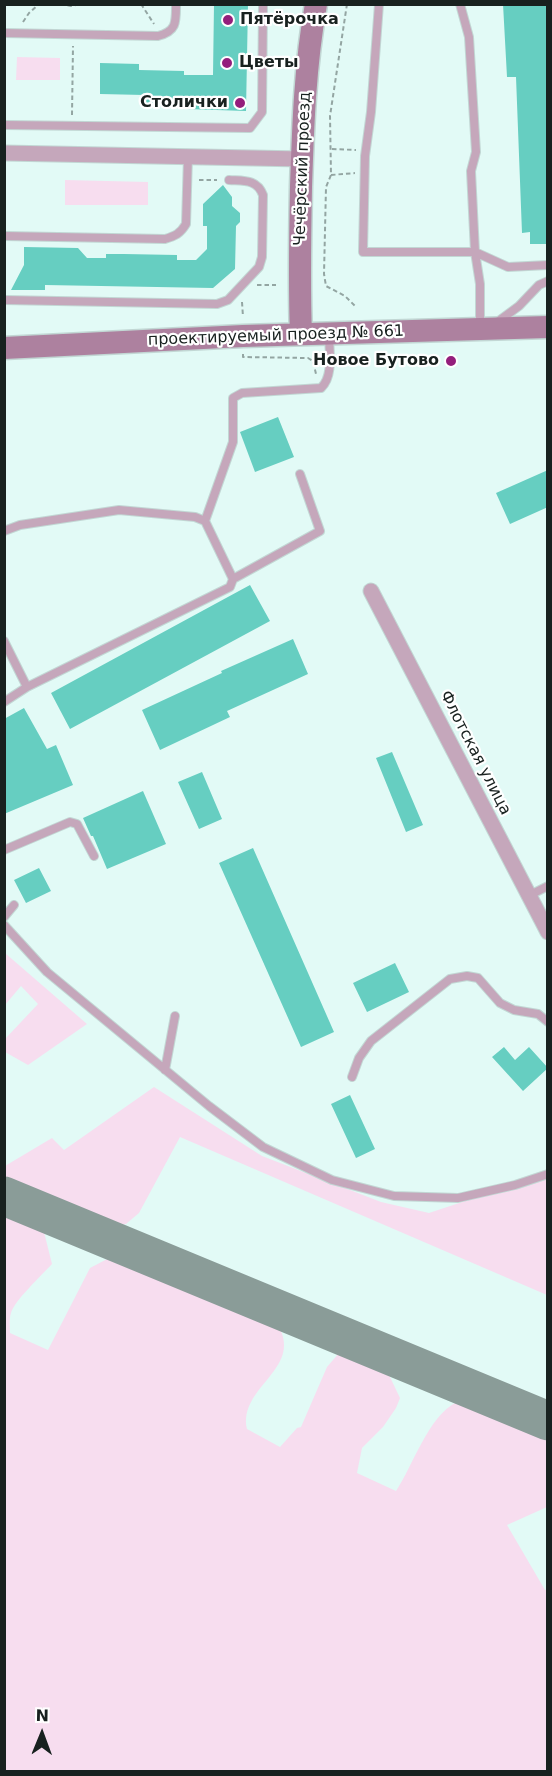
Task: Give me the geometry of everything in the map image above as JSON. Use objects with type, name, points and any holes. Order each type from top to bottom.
[{"type":"main road","name":"Чечёрский проезд","points":[[301,334],[299,286],[303,109],[316,4]]},
{"type":"main road","name":"проектируемый проезд № 661","points":[[4,348],[301,334],[548,327]]},
{"type":"street","points":[[4,153],[302,159]]},
{"type":"street","name":"Флотская улица","points":[[370,591],[548,932]]},
{"type":"lane","points":[[4,33],[159,36],[173,29],[176,21],[176,4]]},
{"type":"lane","points":[[4,125],[250,128],[262,112],[263,4]]},
{"type":"lane","points":[[379,4],[371,112],[359,160],[363,252],[475,252],[508,267],[548,266]]},
{"type":"lane","points":[[460,4],[469,37],[476,152],[471,171],[475,252],[484,329],[519,306],[539,285],[548,281]]},
{"type":"lane","points":[[4,236],[165,239],[175,237],[186,224],[188,156]]},
{"type":"lane","points":[[4,300],[217,304],[225,302],[257,271],[262,257],[263,195],[254,182],[229,180]]},
{"type":"lane","points":[[233,579],[205,521],[233,442],[233,398],[242,393],[321,388],[327,383],[329,374],[329,333]]},
{"type":"lane","points":[[4,702],[27,687],[230,587],[233,579],[320,531],[300,474]]},
{"type":"lane","points":[[4,531],[20,525],[119,510],[205,521]]},
{"type":"lane","points":[[4,641],[27,687]]},
{"type":"lane","points":[[4,850],[70,822],[77,824],[94,856]]},
{"type":"lane","points":[[528,896],[548,886]]},
{"type":"lane","points":[[4,917],[14,905]]},
{"type":"lane","points":[[4,925],[47,972],[165,1070],[263,1147],[332,1180],[394,1196],[458,1198],[516,1185],[548,1174]]},
{"type":"lane","points":[[352,1077],[358,1058],[371,1041],[450,979],[467,976],[478,978],[500,1003],[514,1010],[538,1014],[548,1022]]},
{"type":"lane","points":[[165,1070],[175,1016]]},
{"type":"path","points":[[18,33],[28,13],[39,4]]},
{"type":"path","points":[[60,4],[67,6],[81,4]]},
{"type":"path","points":[[141,4],[159,36]]},
{"type":"path","points":[[347,4],[330,116],[332,149],[331,175],[326,187],[324,274],[326,286],[345,296],[356,306]]},
{"type":"path","points":[[147,11],[150,5]]},
{"type":"path","points":[[72,126],[73,34]]},
{"type":"path","points":[[331,175],[355,173],[359,160],[356,150],[332,149]]},
{"type":"path","points":[[187,180],[229,180]]},
{"type":"path","points":[[256,285],[276,285]]},
{"type":"path","points":[[242,300],[243,321]]},
{"type":"path","points":[[243,354],[243,357],[299,356],[308,358],[313,361],[316,374],[320,374]]},
{"type":"path","points":[[340,369],[343,363],[357,359]]},
{"type":"shaded area","points":[[17,57],[60,58],[60,80],[16,80]]},
{"type":"shaded area","points":[[65,180],[148,182],[148,205],[65,205]]},
{"type":"shaded area","points":[[5,953],[87,1024],[28,1065],[5,1052],[5,1039],[38,1004],[21,986],[5,1005]]},
{"type":"shaded area","points":[[154,1087],[262,1156],[381,1202],[429,1213],[547,1174],[547,1295],[180,1137],[139,1213],[126,1224],[112,1227],[5,1183],[5,1166],[52,1138],[64,1150]]},
{"type":"shaded area","points":[[4,1215],[44,1232],[52,1264],[13,1308],[10,1333],[48,1350],[90,1268],[111,1257],[279,1327],[284,1342],[282,1355],[277,1367],[251,1401],[247,1414],[247,1429],[280,1447],[297,1428],[301,1427],[327,1367],[339,1353],[389,1375],[400,1398],[383,1427],[362,1448],[357,1473],[396,1491],[429,1430],[447,1409],[457,1402],[547,1440],[547,1507],[507,1525],[545,1590],[547,1589],[547,1771],[5,1771]]},
{"type":"building","points":[[214,4],[248,4],[246,111],[186,109],[186,103],[143,103],[144,95],[100,94],[100,63],[139,64],[139,70],[184,71],[184,75],[213,75]]},
{"type":"building","points":[[503,4],[548,4],[548,244],[530,244],[530,232],[522,233],[516,77],[507,77]]},
{"type":"building","points":[[223,185],[232,197],[232,206],[240,213],[240,222],[236,226],[235,269],[213,288],[45,285],[45,290],[11,290],[24,265],[24,247],[78,248],[87,258],[106,258],[106,254],[124,254],[177,255],[177,260],[196,260],[207,249],[207,226],[203,226],[203,204]]},
{"type":"building","points":[[278,417],[294,457],[255,472],[240,432]]},
{"type":"building","points":[[548,470],[548,507],[510,524],[496,493]]},
{"type":"building","points":[[250,585],[270,621],[70,729],[51,693]]},
{"type":"building","points":[[293,639],[308,674],[227,711],[230,717],[160,750],[142,710]]},
{"type":"building","points":[[24,708],[47,749],[56,745],[73,785],[4,814],[4,719]]},
{"type":"building","points":[[392,752],[423,825],[406,832],[376,758]]},
{"type":"building","points":[[202,772],[222,819],[199,829],[178,782]]},
{"type":"building","points":[[143,791],[166,844],[107,869],[83,818]]},
{"type":"building","points":[[253,848],[334,1032],[301,1047],[219,863]]},
{"type":"building","points":[[39,868],[51,891],[26,903],[14,880]]},
{"type":"building","points":[[395,963],[409,992],[367,1012],[353,983]]},
{"type":"building","points":[[504,1047],[515,1060],[529,1047],[548,1068],[523,1091],[492,1057]]},
{"type":"building","points":[[350,1095],[375,1149],[356,1158],[331,1104]]},
{"type":"taxiway","points":[[4,1196],[548,1421]]},
{"type":"place","name":"Пятёрочка","points":[[228,20]]},
{"type":"place","name":"Цветы","points":[[227,63]]},
{"type":"place","name":"Столички","points":[[240,103]]},
{"type":"place","name":"Новое Бутово","points":[[451,361]]}]
